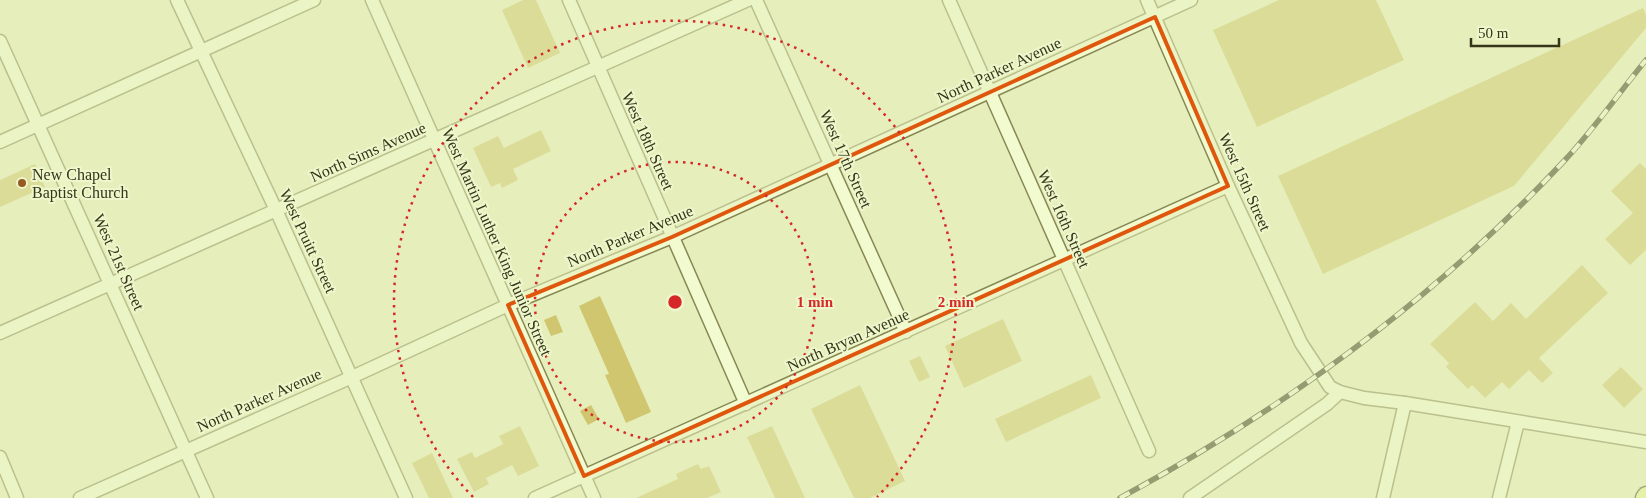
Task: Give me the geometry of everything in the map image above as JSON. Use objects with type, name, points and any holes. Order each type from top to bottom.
[{"type":"street","name":"West Pruitt Street","points":[[177,0],[276,210],[406,498]]},
{"type":"street","points":[[0,142],[314,0]]},
{"type":"street","name":"West Martin Luther King Junior Street","points":[[372,0],[594,498]]},
{"type":"street","name":"West 18th Street","points":[[569,0],[746,404]]},
{"type":"street","name":"North Sims Avenue","points":[[0,333],[748,0]]},
{"type":"street","name":"West 17th Street","points":[[756,0],[906,332]]},
{"type":"street","name":"West 16th Street","points":[[949,0],[1149,451]]},
{"type":"street","name":"West 15th Street","points":[[1147,0],[1228,186],[1301,343],[1320,374],[1330,386],[1340,392]]},
{"type":"street","name":"North Parker Avenue","points":[[80,498],[352,377],[508,305],[672,238],[1191,0]]},
{"type":"street","name":"West 21st Street","points":[[0,40],[207,498]]},
{"type":"street","name":"North Bryan Avenue","points":[[535,498],[1228,186]]},
{"type":"street","points":[[1190,498],[1327,404],[1340,392],[1364,398],[1406,403],[1646,442]]},
{"type":"street","points":[[1382,498],[1406,403]]},
{"type":"street","points":[[1499,498],[1518,422]]},
{"type":"street","points":[[0,457],[17,498]]},
{"type":"highlighted area","points":[[1155,17],[1228,186],[584,476],[508,305],[672,237]]},
{"type":"building","points":[[523,0],[536,0],[560,53],[528,68],[502,10]]},
{"type":"building","points":[[1279,0],[1376,0],[1404,60],[1257,127],[1213,30]]},
{"type":"building","points":[[1643,8],[1646,15],[1646,28],[1514,186],[1323,274],[1278,176]]},
{"type":"building","points":[[541,130],[551,151],[513,169],[518,180],[502,188],[500,183],[491,187],[473,148],[498,136],[504,148]]},
{"type":"building","points":[[1640,163],[1646,169],[1646,250],[1630,265],[1605,239],[1633,213],[1611,191]]},
{"type":"building","name":"New Chapel Baptist Church","points":[[35,164],[45,187],[0,207],[0,180]]},
{"type":"building","points":[[1582,265],[1608,293],[1539,358],[1553,373],[1542,383],[1529,370],[1509,389],[1502,382],[1485,398],[1472,385],[1468,389],[1446,367],[1449,363],[1430,344],[1475,302],[1493,321],[1511,303],[1526,319]]},
{"type":"building","points":[[600,296],[651,412],[626,423],[605,375],[609,374],[579,306]]},
{"type":"building","points":[[556,315],[563,332],[551,336],[544,320]]},
{"type":"building","points":[[1003,319],[1022,361],[964,388],[945,346]]},
{"type":"building","points":[[920,356],[930,377],[919,382],[909,361]]},
{"type":"building","points":[[1621,367],[1643,389],[1624,408],[1602,385]]},
{"type":"building","points":[[1091,375],[1101,398],[1006,442],[995,419]]},
{"type":"building","points":[[860,385],[905,481],[870,498],[854,498],[811,409]]},
{"type":"building","points":[[591,405],[599,419],[588,425],[580,411]]},
{"type":"building","points":[[520,426],[539,466],[518,476],[512,465],[486,478],[489,484],[474,492],[457,459],[472,452],[475,458],[503,444],[499,436]]},
{"type":"building","points":[[772,426],[805,498],[775,498],[747,437]]},
{"type":"building","points":[[432,453],[453,498],[429,498],[412,463]]},
{"type":"building","points":[[698,464],[701,469],[709,466],[721,492],[707,498],[636,498],[678,479],[676,474]]},
{"type":"railway","points":[[1120,498],[1181,464],[1241,427],[1356,347],[1411,304],[1465,258],[1565,160],[1646,60]]},
{"type":"place","name":"New Chapel Baptist Church","points":[[22,183]]}]
